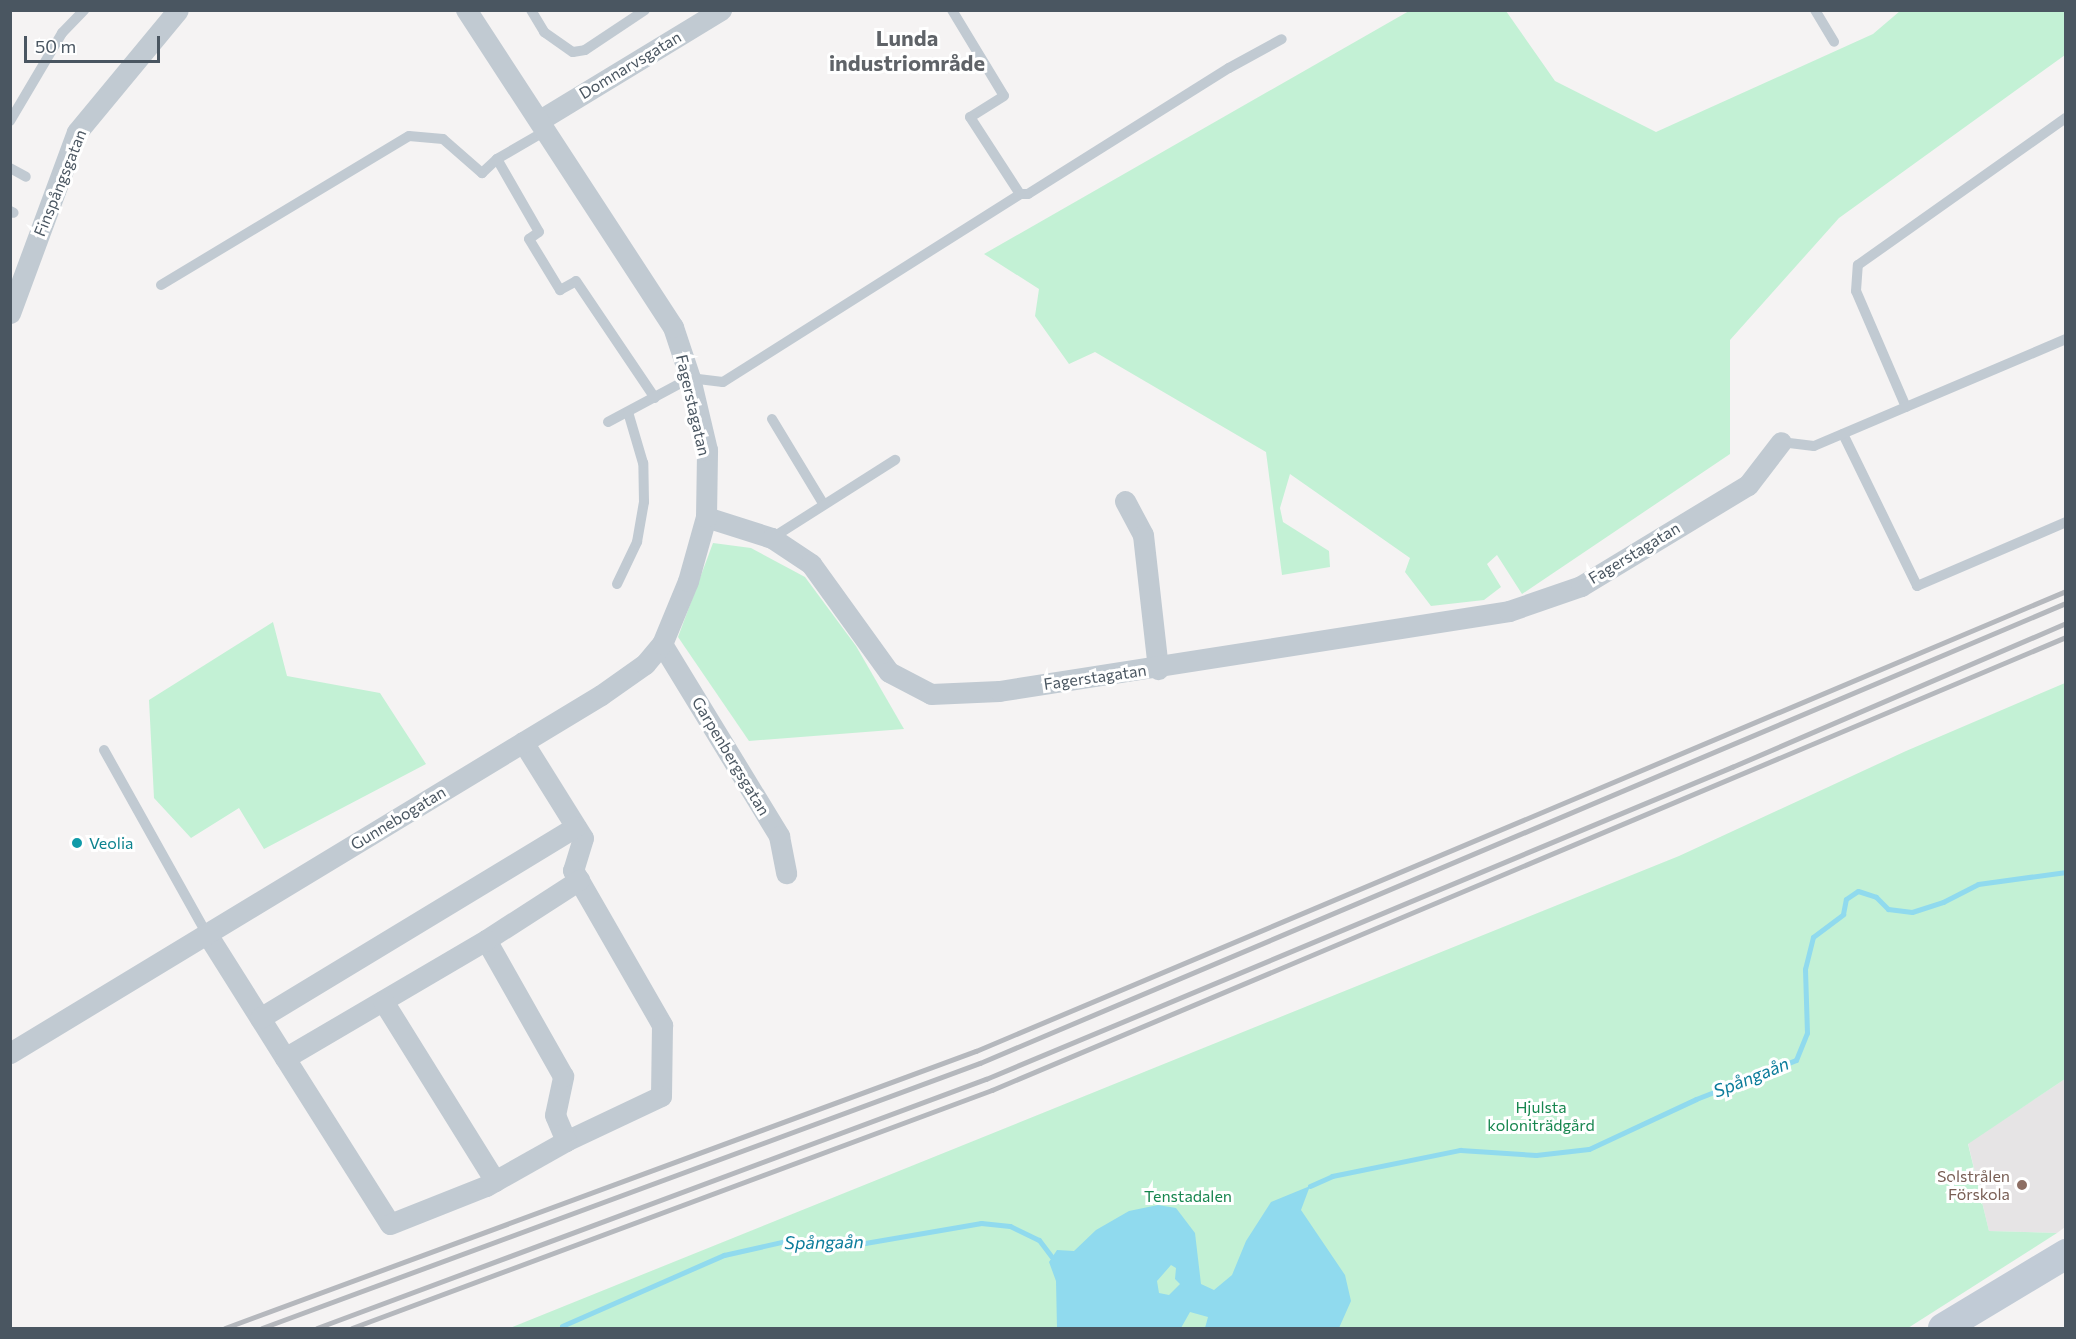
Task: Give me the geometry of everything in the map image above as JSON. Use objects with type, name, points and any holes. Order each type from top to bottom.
[{"type":"street","name":"Finspångsgatan","points":[[10,313],[77,132],[178,10]]},
{"type":"street","name":"Fagerstagatan","points":[[466,10],[544,125],[673,327],[690,378],[707,450],[706,517],[772,537],[811,564],[889,672],[931,694],[999,691],[1158,669],[1509,611],[1581,586],[1748,484],[1781,442]]},
{"type":"street","name":"Domnarvsgatan","points":[[544,125],[721,10]]},
{"type":"street","name":"Fagerstagatan","points":[[1125,501],[1143,535],[1158,669]]},
{"type":"street","name":"Gunnebogatan","points":[[10,1053],[523,742],[645,664],[662,644],[688,581],[706,517]]},
{"type":"street","name":"Garpenbergsgatan","points":[[662,644],[779,836],[786,873]]},
{"type":"street","points":[[207,934],[390,1224],[495,1181],[566,1141],[661,1096],[662,1025],[573,870],[583,838],[523,742]]},
{"type":"street","points":[[260,1018],[576,827]]},
{"type":"street","points":[[285,1058],[486,940],[579,880]]},
{"type":"street","points":[[486,940],[563,1076],[555,1115],[566,1141]]},
{"type":"street","points":[[383,1000],[495,1181]]},
{"type":"street","points":[[1943,1329],[2066,1254]]},
{"type":"lane","points":[[10,121],[62,33],[84,10]]},
{"type":"lane","points":[[531,10],[544,32],[573,52],[585,50],[645,10]]},
{"type":"lane","points":[[952,10],[1004,96],[970,117],[1020,194]]},
{"type":"lane","points":[[1815,10],[1834,42]]},
{"type":"lane","points":[[608,422],[690,378],[723,382],[1020,194],[1028,194],[1229,68],[1282,39]]},
{"type":"lane","points":[[1906,407],[1856,291],[1858,265],[2066,118]]},
{"type":"lane","points":[[161,285],[409,136],[443,139],[482,173],[497,159],[544,125]]},
{"type":"lane","points":[[497,159],[539,232],[529,239],[560,290],[576,281],[655,398]]},
{"type":"lane","points":[[10,168],[26,177]]},
{"type":"lane","name":"Fagerstagatan","points":[[1781,442],[1814,446],[2066,339]]},
{"type":"lane","points":[[617,584],[637,542],[644,502],[644,464],[628,412]]},
{"type":"lane","points":[[772,419],[824,505]]},
{"type":"lane","points":[[1844,434],[1917,586],[2066,522]]},
{"type":"lane","points":[[772,537],[895,460]]},
{"type":"lane","points":[[104,750],[207,934]]},
{"type":"shaded area","name":"Solstrålen Förskola","points":[[2065,1079],[2065,1227],[2057,1233],[1989,1231],[1968,1143]]},
{"type":"green space","points":[[1409,11],[1506,11],[1555,81],[1656,132],[1873,34],[1900,11],[2065,11],[2065,55],[1839,218],[1730,340],[1730,454],[1522,594],[1497,555],[1487,564],[1501,587],[1484,600],[1431,606],[1405,572],[1410,558],[1290,474],[1280,508],[1283,522],[1329,551],[1330,567],[1282,575],[1266,452],[1095,352],[1069,364],[1035,316],[1039,289],[984,254]]},
{"type":"green space","points":[[713,543],[751,548],[805,577],[856,646],[904,729],[749,741],[678,637]]},
{"type":"green space","points":[[273,622],[287,676],[380,693],[426,764],[264,849],[239,808],[191,838],[154,798],[149,700]]},
{"type":"green space","points":[[2065,683],[2065,1079],[1968,1144],[1989,1231],[2057,1233],[1908,1328],[510,1328],[1679,856],[1906,751]]},
{"type":"water","points":[[1310,1186],[1301,1210],[1345,1275],[1351,1301],[1339,1328],[1205,1328],[1208,1317],[1190,1312],[1181,1328],[1057,1328],[1056,1281],[1049,1262],[1057,1250],[1074,1251],[1096,1230],[1129,1211],[1158,1205],[1176,1208],[1195,1233],[1201,1284],[1214,1290],[1232,1275],[1246,1241],[1271,1202]],"holes":[[[1171,1265],[1176,1268],[1175,1279],[1180,1284],[1169,1295],[1159,1293],[1157,1281]]]},
{"type":"waterway","name":"Spångaån","points":[[1310,1186],[1332,1176],[1460,1150],[1536,1155],[1589,1149],[1696,1099],[1796,1060],[1807,1033],[1805,969],[1813,937],[1843,914],[1846,899],[1858,891],[1876,897],[1888,909],[1912,912],[1943,902],[1978,884],[2066,872]]},
{"type":"waterway","name":"Spångaån","points":[[562,1326],[724,1255],[786,1241],[865,1243],[981,1223],[1010,1226],[1039,1240],[1052,1257]]},
{"type":"railway","points":[[225,1328],[976,1051],[2066,591]]},
{"type":"railway","points":[[262,1328],[980,1063],[2066,603]]},
{"type":"railway","points":[[317,1328],[986,1079],[1732,767],[2066,623]]},
{"type":"railway","points":[[352,1328],[992,1090],[2066,637]]},
{"type":"place","name":"Veolia","points":[[77,843]]},
{"type":"place","name":"Solstrålen Förskola","points":[[2022,1185]]},
{"type":"district","name":"Lunda industriområde","points":[[907,50]]},
{"type":"park label","name":"Hjulsta koloniträdgård","points":[[1541,1116]]},
{"type":"park label","name":"Tenstadalen","points":[[1188,1196]]}]
